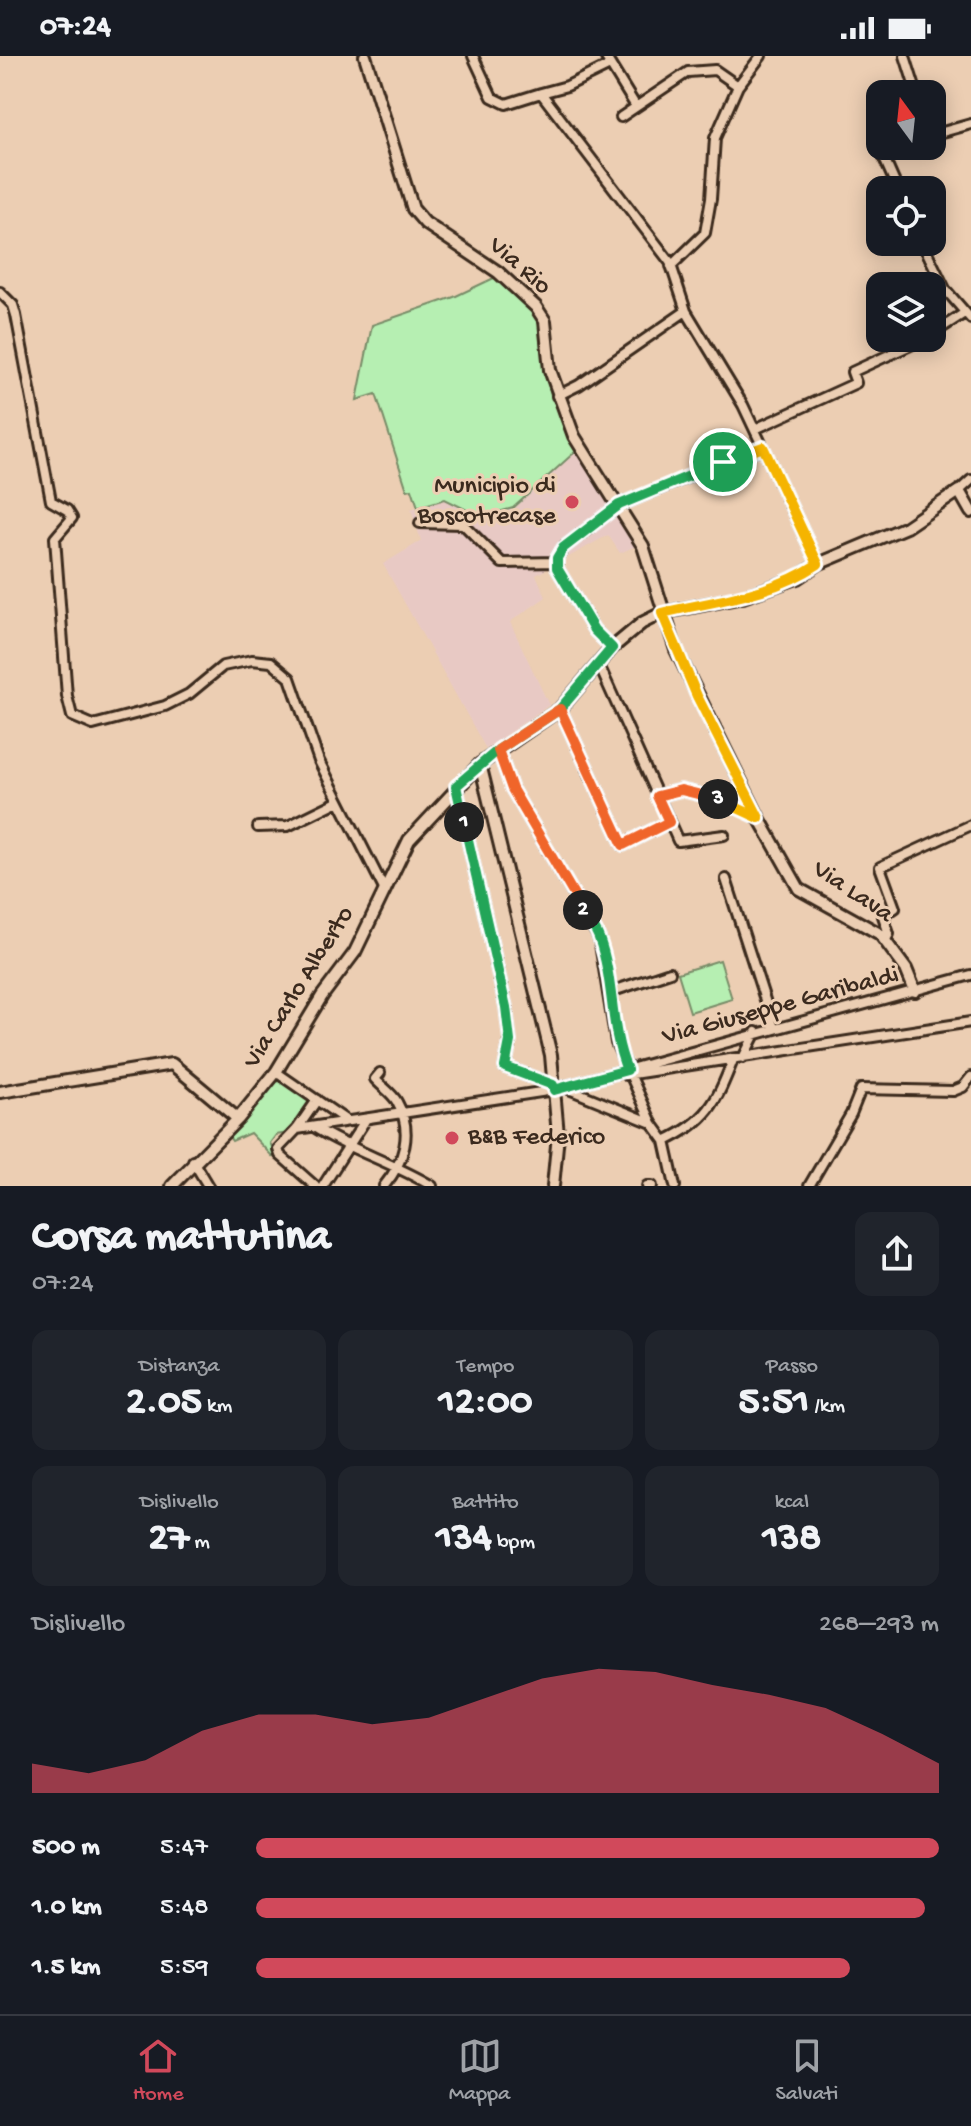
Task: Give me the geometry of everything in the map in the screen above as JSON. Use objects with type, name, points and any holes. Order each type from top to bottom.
[{"type":"street","name":"Via Rio","points":[[365,56],[413,209],[425,223],[498,272],[536,307],[545,321],[550,370],[557,396],[574,436],[643,546],[662,613]]},
{"type":"street","points":[[473,56],[492,97],[506,104],[567,86],[608,60],[635,105]]},
{"type":"street","points":[[671,266],[705,233],[711,199],[715,138],[738,86],[761,56]]},
{"type":"street","points":[[905,56],[913,80]]},
{"type":"street","points":[[621,117],[688,72],[715,70],[738,86]]},
{"type":"street","points":[[541,93],[671,266],[686,311],[709,345],[755,429],[818,564]]},
{"type":"street","points":[[946,131],[971,124]]},
{"type":"street","points":[[929,256],[945,289],[967,317],[946,327]]},
{"type":"street","points":[[0,292],[13,305],[16,315],[51,501],[67,510],[73,521],[55,538],[67,696],[72,716],[93,725],[165,706],[189,694],[223,666],[252,660],[271,662],[290,678],[307,732],[385,891]]},
{"type":"street","points":[[557,396],[579,385],[686,311]]},
{"type":"street","points":[[755,429],[856,383],[852,372],[896,352]]},
{"type":"street","points":[[612,648],[594,630],[557,568],[563,548],[619,505],[763,447]]},
{"type":"street","points":[[971,480],[959,491],[971,512]]},
{"type":"street","name":"Via Carlo Alberto","points":[[172,1186],[193,1161],[238,1119],[276,1072],[322,996],[355,952],[409,840],[456,786],[480,764],[560,709],[612,648],[642,623],[662,613],[769,589],[797,578],[818,564],[885,538],[934,510],[959,491]]},
{"type":"street","points":[[420,523],[463,524],[502,563],[557,562]]},
{"type":"street","name":"Via Lava","points":[[662,613],[697,696],[799,889],[861,921],[885,941],[906,969],[915,991]]},
{"type":"street","points":[[599,665],[678,841],[724,835]]},
{"type":"street","points":[[560,709],[623,845],[669,822]]},
{"type":"street","points":[[498,750],[512,789],[599,938],[616,1043],[652,1123],[665,1141],[675,1186]]},
{"type":"street","points":[[480,764],[557,1087],[558,1135],[553,1186]]},
{"type":"street","points":[[456,786],[506,1007],[510,1041],[505,1067],[652,1123]]},
{"type":"street","points":[[657,796],[681,790],[723,800],[759,818]]},
{"type":"street","points":[[258,827],[288,826],[339,801]]},
{"type":"street","points":[[885,941],[889,934],[883,916],[895,908],[880,867],[971,825]]},
{"type":"street","points":[[726,879],[774,1028]]},
{"type":"street","points":[[610,992],[670,972]]},
{"type":"street","name":"Via Giuseppe Garibaldi","points":[[628,1072],[756,1032],[971,975]]},
{"type":"street","points":[[297,1129],[557,1087],[628,1072],[733,1060],[971,1022]]},
{"type":"street","points":[[743,1058],[756,1032]]},
{"type":"street","points":[[665,1141],[701,1120],[722,1087],[733,1060]]},
{"type":"street","points":[[0,1092],[172,1064],[238,1119]]},
{"type":"street","points":[[276,1072],[348,1122]]},
{"type":"street","points":[[380,1073],[375,1079],[397,1100],[406,1139],[400,1167],[384,1186]]},
{"type":"street","points":[[809,1186],[851,1114],[861,1089],[953,1091],[963,1087],[971,1077]]},
{"type":"street","points":[[315,1186],[280,1155],[280,1143],[297,1129],[317,1100]]},
{"type":"street","points":[[323,1186],[366,1119]]},
{"type":"street","points":[[314,1127],[348,1146],[400,1167],[432,1186]]},
{"type":"street","points":[[193,1161],[208,1186]]},
{"type":"shaded area","points":[[576,451],[638,545],[620,553],[608,535],[536,575],[546,597],[510,622],[549,705],[486,749],[383,564],[421,541],[411,509],[445,499],[481,517],[513,508]]},
{"type":"green space","points":[[496,277],[539,319],[544,367],[551,395],[576,451],[513,508],[481,517],[445,499],[418,507],[412,489],[407,490],[376,394],[357,400],[372,325],[454,297]]},
{"type":"green space","points":[[720,960],[732,999],[690,1012],[678,973]]},
{"type":"green space","points":[[279,1079],[311,1102],[289,1133],[276,1135],[270,1143],[276,1154],[273,1157],[250,1133],[232,1141],[228,1135]]},
{"type":"place","name":"Municipio di Boscotrecase","points":[[572,502]]},
{"type":"place","name":"B&B Federico","points":[[452,1138]]},
{"type":"route","points":[[723,462],[619,505],[563,548],[557,558],[557,568],[594,630],[612,648],[560,709],[498,750],[456,786],[506,1007],[510,1041],[505,1067],[534,1075],[553,1085],[554,1090],[627,1070],[613,1032],[610,992],[599,938],[512,789],[498,750],[528,732],[560,709],[618,841],[623,845],[669,822],[657,796],[681,790],[723,800],[759,818],[697,696],[662,613],[769,589],[797,578],[818,564],[763,447],[723,462]]}]
